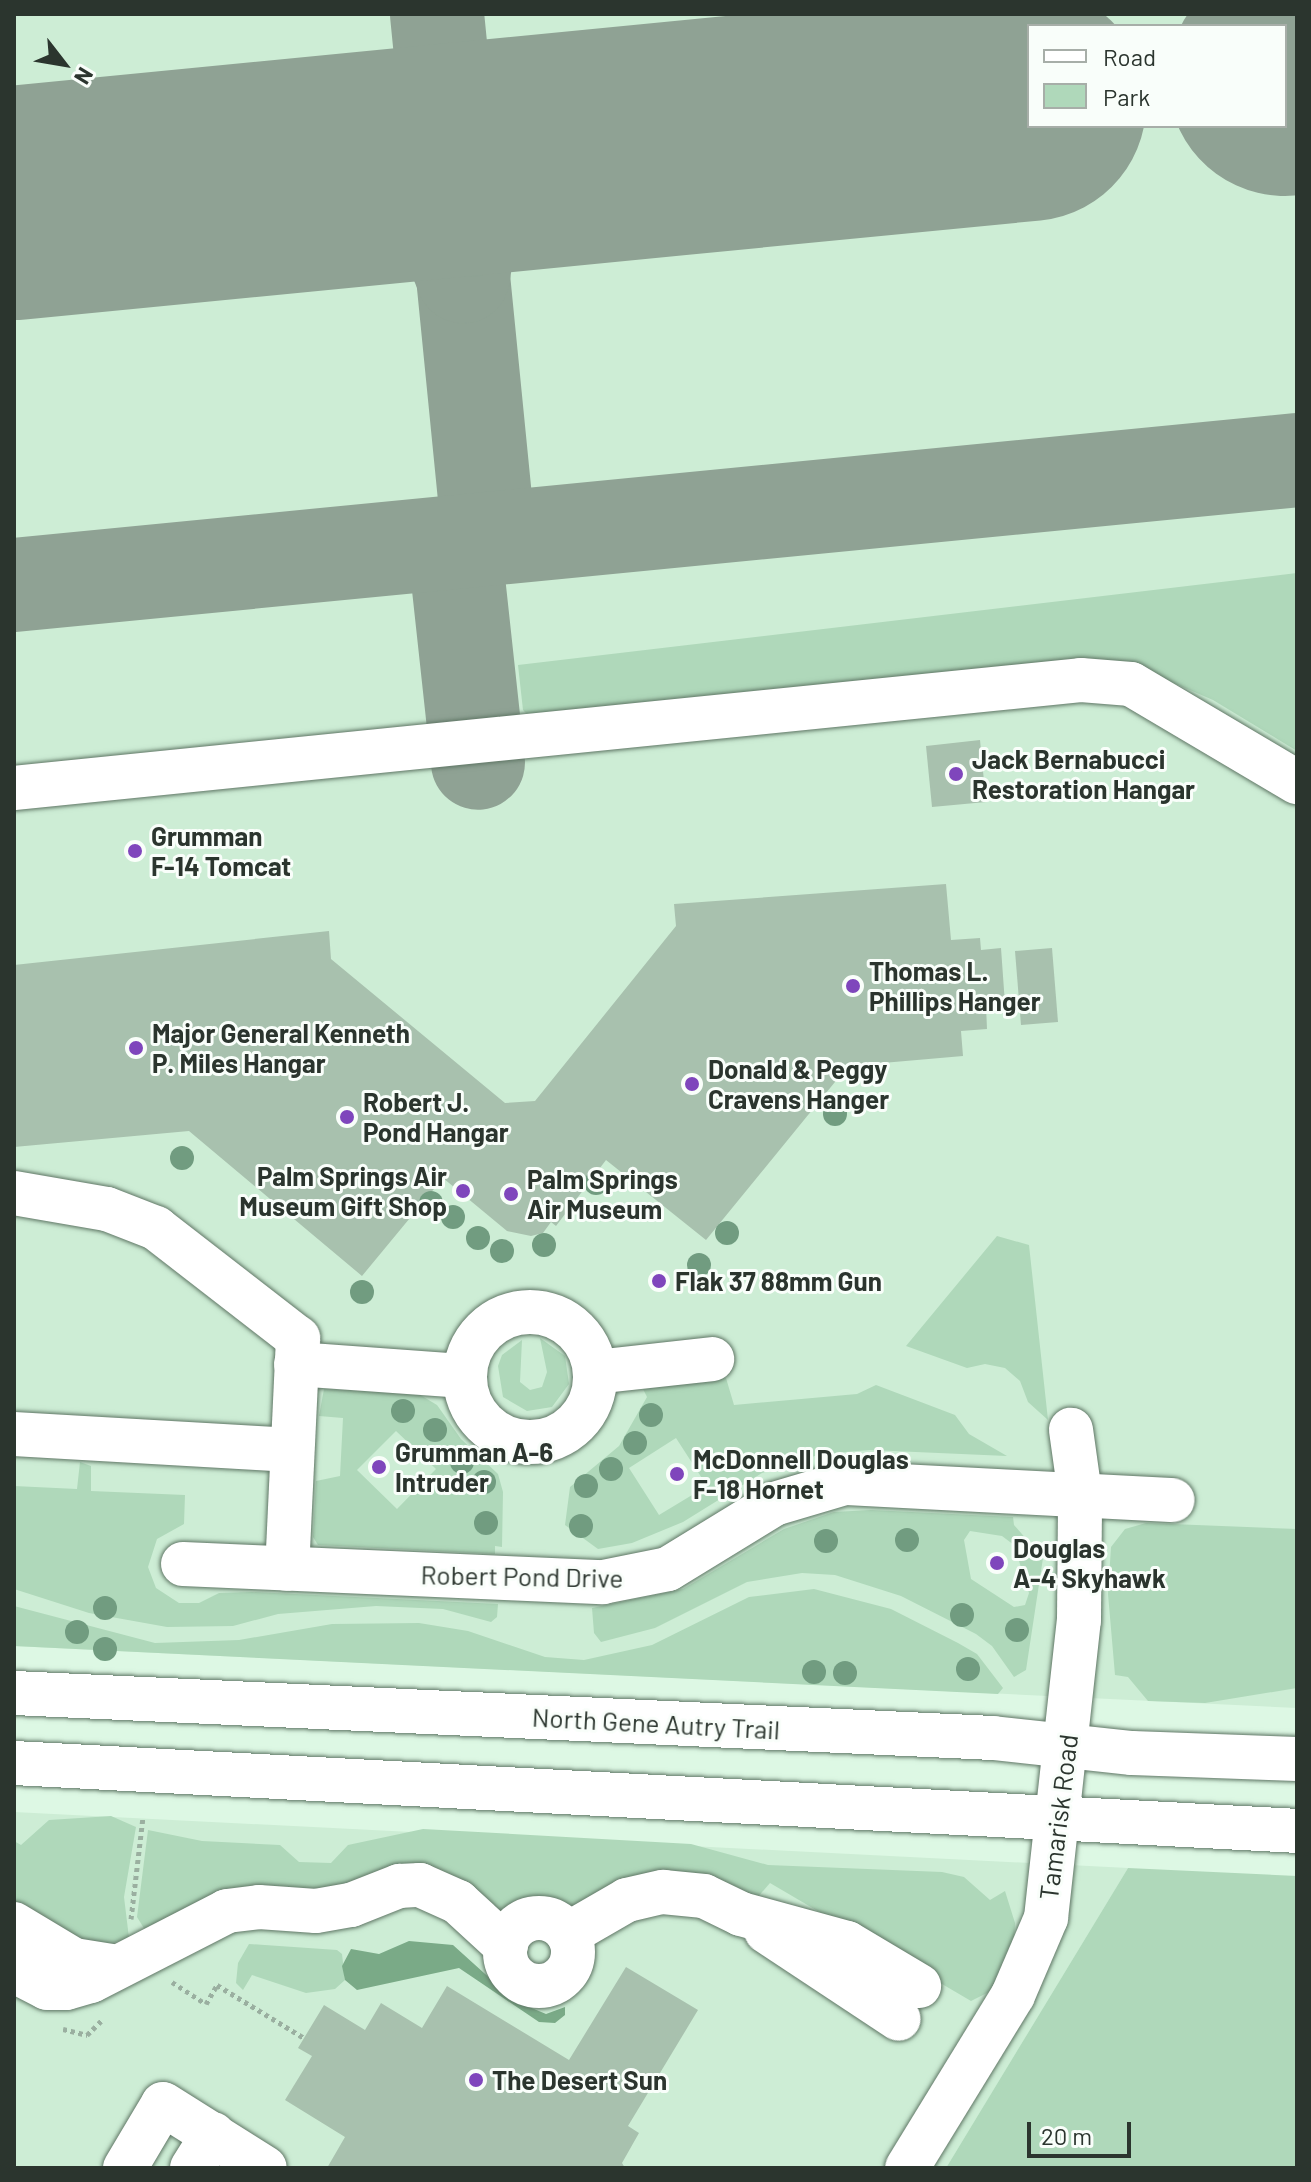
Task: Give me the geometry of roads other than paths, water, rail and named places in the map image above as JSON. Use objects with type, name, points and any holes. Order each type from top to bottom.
[{"type":"main road","points":[[14,788],[1081,680],[1131,684],[1297,782]]},
{"type":"main road","points":[[14,1193],[107,1209],[156,1228],[298,1338],[287,1569]]},
{"type":"main road","points":[[517,1312],[539,1312],[578,1332],[595,1372],[585,1413],[551,1439],[529,1443],[509,1439],[484,1422],[468,1396],[465,1376],[480,1335],[517,1312]]},
{"type":"main road","points":[[595,1372],[712,1359]]},
{"type":"main road","points":[[296,1364],[465,1376]]},
{"type":"main road","name":"Tamarisk Road","points":[[907,2168],[1013,1995],[1039,1941],[1067,1746],[1079,1620],[1080,1494],[1071,1430]]},
{"type":"main road","points":[[14,1434],[292,1450]]},
{"type":"main road","name":"Robert Pond Drive","points":[[183,1564],[603,1582],[668,1569],[774,1504],[845,1483],[1173,1500]]},
{"type":"main road","name":"North Gene Autry Trail","points":[[14,1693],[993,1738],[1067,1746],[1297,1759]]},
{"type":"main road","points":[[14,1763],[1297,1831]]},
{"type":"main road","points":[[14,1924],[74,1960],[124,1951],[227,1911],[259,1907],[316,1911],[351,1905],[399,1886],[420,1885],[458,1902],[506,1946],[527,1920],[550,1920],[568,1934],[627,1900],[663,1892],[704,1896],[741,1914],[830,1978],[909,2003]]},
{"type":"main road","points":[[14,1971],[47,1988],[66,1988],[91,1981],[124,1951]]},
{"type":"main road","points":[[125,2168],[163,2104],[202,2151],[265,2168]]},
{"type":"place","name":"Jack Bernabucci Restoration Hangar","points":[[956,774]]},
{"type":"place","name":"Grumman F-14 Tomcat","points":[[135,851]]},
{"type":"place","name":"Thomas L. Phillips Hanger","points":[[853,986]]},
{"type":"place","name":"Major General Kenneth P. Miles Hangar","points":[[136,1048]]},
{"type":"place","name":"Donald & Peggy Cravens Hanger","points":[[692,1084]]},
{"type":"place","name":"Robert J. Pond Hangar","points":[[347,1117]]},
{"type":"place","name":"Palm Springs Air Museum Gift Shop","points":[[463,1191]]},
{"type":"place","name":"Palm Springs Air Museum","points":[[511,1194]]},
{"type":"place","name":"Flak 37 88mm Gun","points":[[659,1281]]},
{"type":"place","name":"Grumman A-6 Intruder","points":[[379,1467]]},
{"type":"place","name":"McDonnell Douglas F-18 Hornet","points":[[677,1474]]},
{"type":"place","name":"Douglas A-4 Skyhawk","points":[[997,1563]]},
{"type":"place","name":"The Desert Sun","points":[[476,2080]]}]
